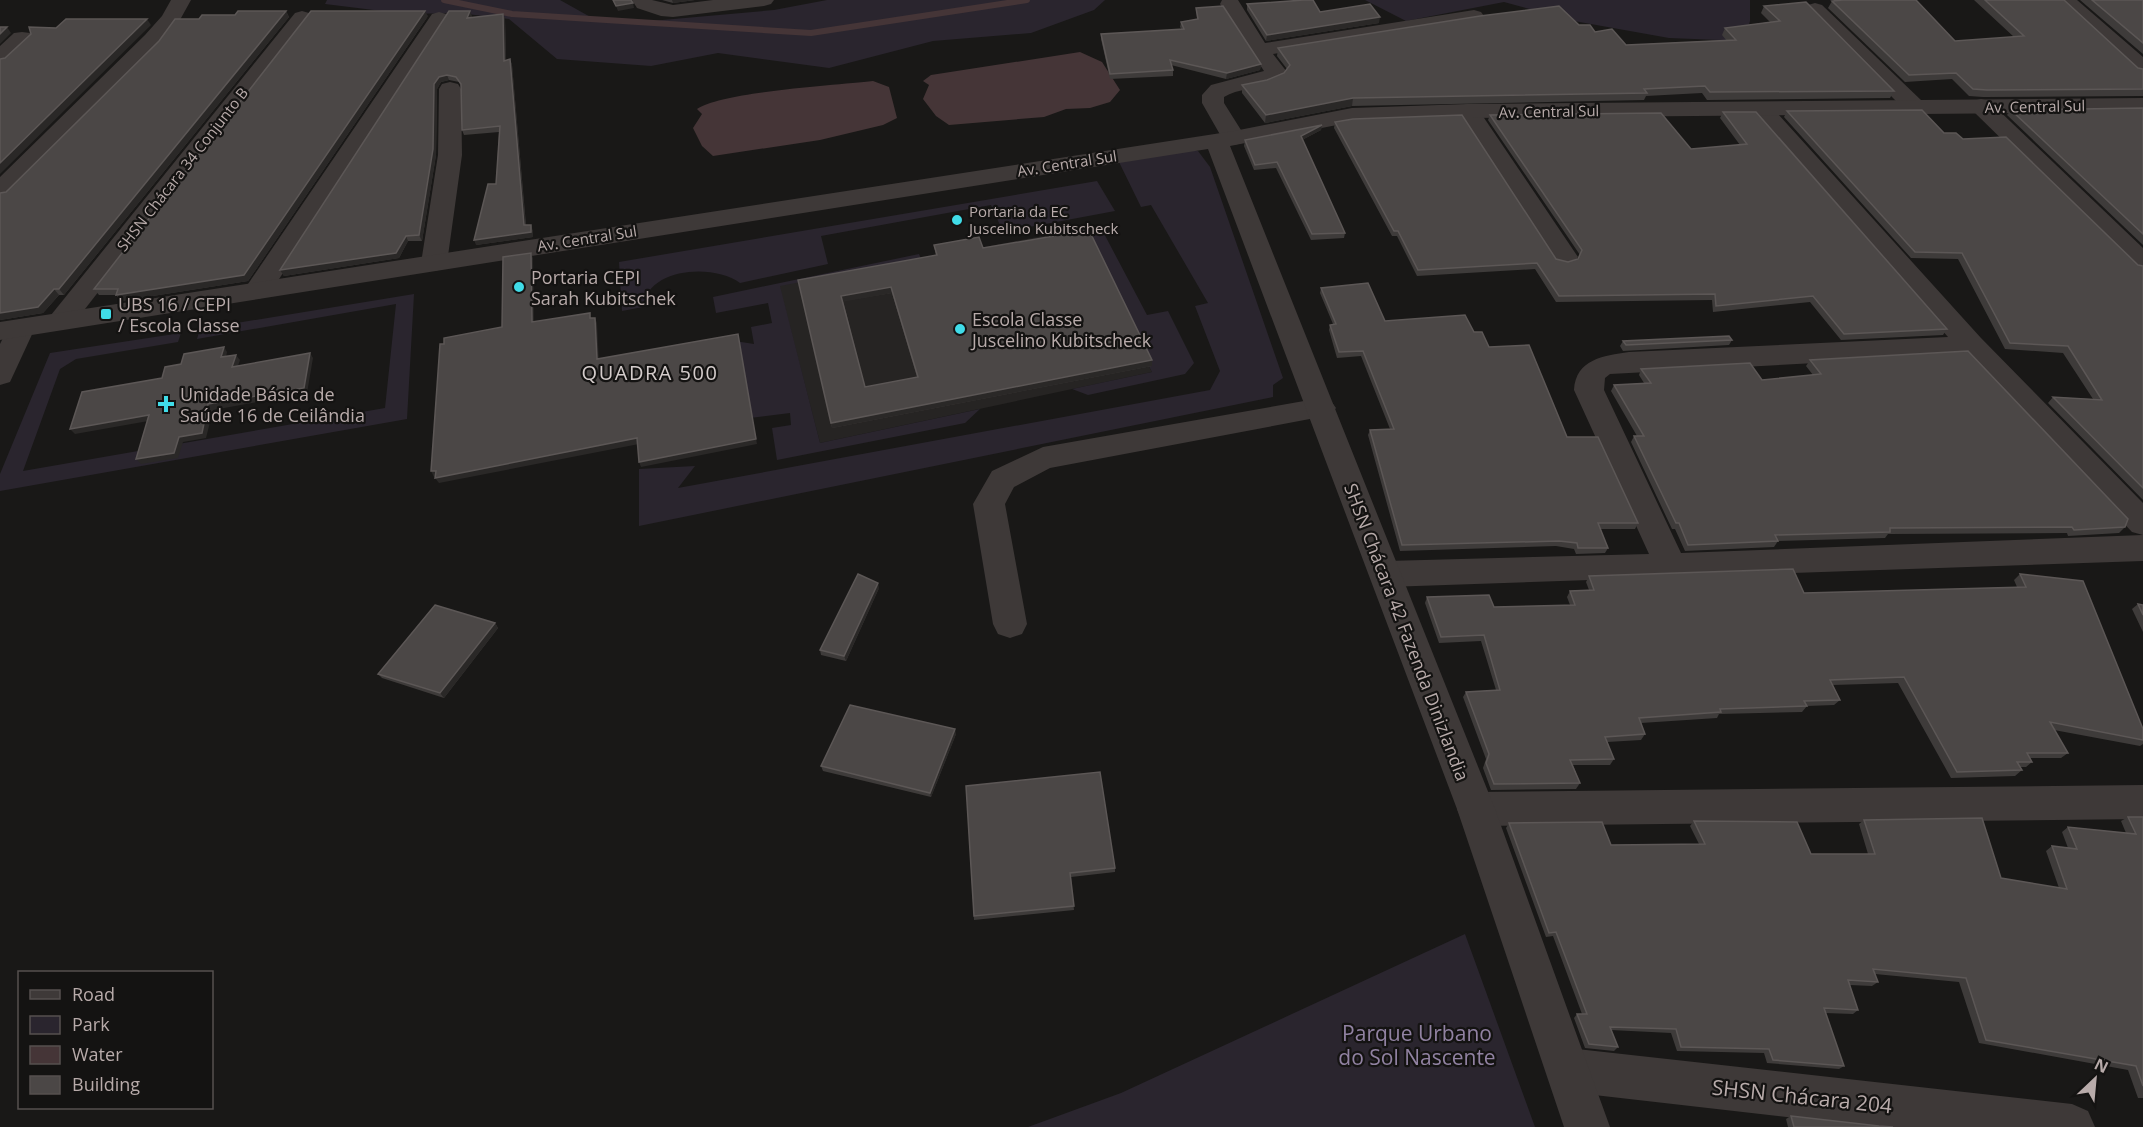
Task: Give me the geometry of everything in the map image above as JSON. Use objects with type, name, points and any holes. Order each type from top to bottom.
[{"type":"street","points":[[643,2],[661,10],[673,11],[764,0]]},
{"type":"street","points":[[2065,0],[2143,68]]},
{"type":"street","points":[[1230,4],[1258,50],[1474,16]]},
{"type":"street","points":[[0,191],[153,40],[177,8]]},
{"type":"street","points":[[1815,9],[1915,106]]},
{"type":"street","name":"SHSN Chácara 34 Conjunto B","points":[[61,321],[302,17]]},
{"type":"street","points":[[258,290],[361,139],[439,18]]},
{"type":"street","points":[[0,57],[22,38]]},
{"type":"street","name":"SHSN Chácara 42 Fazenda Dinizlandia","points":[[1258,50],[1276,72],[1274,75],[1219,90],[1213,95],[1213,103],[1321,408],[1476,809],[1587,1127]]},
{"type":"street","points":[[434,262],[450,155],[450,89]]},
{"type":"street","name":"Av. Central Sul","points":[[10,329],[1225,139],[1352,115],[1468,111],[2143,105]]},
{"type":"street","points":[[1981,106],[2143,263]]},
{"type":"street","points":[[1761,109],[1971,345],[2143,524]]},
{"type":"street","points":[[1468,111],[1565,257]]},
{"type":"street","points":[[0,375],[10,329]]},
{"type":"street","points":[[1671,567],[1589,390],[1588,379],[1592,372],[1608,365],[1629,362],[1971,345]]},
{"type":"street","points":[[1010,624],[989,504],[1003,478],[1043,458],[1321,408]]},
{"type":"street","points":[[1387,574],[1671,567],[2143,548]]},
{"type":"street","points":[[1476,809],[2143,802]]},
{"type":"street","name":"SHSN Chácara 204","points":[[1568,1070],[2072,1127]]},
{"type":"shaded area","name":"Escola Classe Juscelino Kubitscheck","points":[[1076,230],[1152,372],[820,443],[779,285]]},
{"type":"green space","points":[[327,0],[560,0],[594,19],[651,21],[774,10],[827,0],[1105,0],[1094,10],[1031,33],[933,41],[829,68],[718,53],[651,66],[557,59],[509,19],[458,13],[406,14],[325,4]]},
{"type":"green space","points":[[1365,0],[1750,0],[1750,21],[1744,41],[1669,38],[1574,21],[1504,2],[1406,21]]},
{"type":"green space","points":[[1181,150],[1198,151],[1210,167],[1283,378],[1273,385],[1273,397],[639,526],[639,469],[695,466],[678,488],[1210,390],[1220,371],[1195,306],[1208,303],[1151,205],[1141,207],[1119,162]]},
{"type":"green space","points":[[1097,181],[1115,211],[1003,232],[991,205],[821,236],[828,264],[740,283],[714,273],[683,273],[668,277],[656,284],[647,294],[643,307],[622,311],[619,262]]},
{"type":"green space","points":[[1100,226],[1147,315],[1168,311],[1194,363],[1185,374],[1088,395],[1072,389],[1152,372],[1076,230]]},
{"type":"green space","points":[[919,254],[921,259],[780,286],[820,443],[980,409],[965,423],[777,460],[772,428],[791,425],[790,413],[750,418],[735,341],[754,344],[751,327],[772,323],[768,303],[716,313],[713,297]]},
{"type":"green space","points":[[414,294],[407,419],[0,491],[0,474],[50,353],[181,333],[178,342],[76,359],[60,369],[23,471],[385,408],[396,304],[197,339],[200,329]]},
{"type":"green space","name":"Parque Urbano do Sol Nascente","points":[[1465,934],[1535,1127],[1028,1127],[1121,1093]]},
{"type":"water","points":[[1080,52],[1102,62],[1120,90],[1110,102],[1090,108],[1066,109],[1044,117],[949,125],[936,116],[923,99],[929,85],[923,81],[931,75]]},
{"type":"water","points":[[873,81],[889,87],[897,118],[883,125],[820,140],[713,156],[702,146],[693,128],[702,114],[697,109],[710,103],[754,94]]},
{"type":"building","points":[[613,0],[631,0],[633,3],[616,6]]},
{"type":"building","points":[[1313,0],[1320,12],[1370,4],[1380,17],[1267,35],[1247,4]]},
{"type":"building","points":[[1916,0],[1955,41],[2024,36],[1985,0],[2064,0],[2138,68],[2143,69],[2143,89],[1987,90],[1973,89],[1956,73],[1909,75],[1832,1]]},
{"type":"building","points":[[2092,0],[2143,0],[2143,43]]},
{"type":"building","points":[[1806,2],[1894,91],[1710,92],[1705,86],[1644,89],[1647,93],[1353,98],[1266,115],[1242,85],[1267,80],[1284,73],[1290,65],[1278,48],[1480,16],[1559,6],[1579,25],[1590,25],[1595,32],[1612,29],[1626,45],[1736,40],[1725,28],[1780,21],[1764,6]]},
{"type":"building","points":[[1223,6],[1261,64],[1227,73],[1170,60],[1173,70],[1110,74],[1101,34],[1184,29],[1181,22],[1198,19],[1196,8]]},
{"type":"building","points":[[238,11],[286,11],[59,289],[54,289],[38,307],[0,313],[0,193],[6,192],[159,41],[175,19],[199,19],[202,15],[235,15]]},
{"type":"building","points":[[311,11],[425,11],[244,275],[116,295],[118,289],[94,289]]},
{"type":"building","points":[[449,11],[470,11],[467,18],[503,14],[504,61],[510,59],[524,225],[531,225],[531,232],[474,240],[488,184],[496,184],[500,126],[462,130],[461,84],[456,77],[447,75],[439,77],[434,84],[433,149],[419,235],[406,236],[396,253],[280,270]]},
{"type":"building","points":[[66,19],[147,19],[0,163],[0,59],[5,58],[31,34],[29,27],[56,28]]},
{"type":"building","points":[[0,27],[7,27],[0,34]]},
{"type":"building","points":[[2143,108],[2143,234],[2011,110]]},
{"type":"building","points":[[1922,110],[1944,133],[1956,133],[1963,139],[2006,137],[2138,265],[2143,266],[2143,488],[2053,397],[2102,400],[2068,346],[2010,343],[1962,253],[1915,252],[1787,111]]},
{"type":"building","points":[[1723,112],[1756,112],[1947,329],[1844,334],[1813,296],[1716,306],[1715,294],[1559,296],[1537,263],[1418,270],[1398,231],[1394,231],[1335,122],[1353,119],[1462,115],[1556,259],[1568,262],[1578,259],[1582,250],[1490,115],[1661,113],[1691,149],[1747,144]]},
{"type":"building","points":[[1322,125],[1301,136],[1345,233],[1312,234],[1277,162],[1255,165],[1245,140]]},
{"type":"building","name":"Escola Classe Juscelino Kubitscheck","points":[[1089,230],[1152,360],[831,423],[798,280],[937,255],[934,245],[979,237],[983,248]],"holes":[[[891,287],[918,377],[865,387],[841,296]]]},
{"type":"building","points":[[531,253],[532,322],[590,313],[590,318],[595,318],[597,359],[738,334],[756,439],[639,462],[637,438],[435,478],[436,471],[431,471],[440,344],[444,344],[444,338],[502,327],[503,257]]},
{"type":"building","points":[[1368,283],[1385,321],[1465,315],[1474,332],[1482,332],[1489,347],[1529,345],[1567,437],[1598,437],[1638,523],[1598,523],[1608,548],[1578,548],[1577,543],[1559,541],[1402,545],[1370,430],[1394,429],[1363,351],[1339,352],[1330,325],[1336,324],[1321,288]]},
{"type":"building","points":[[1729,336],[1732,340],[1626,345],[1623,341]]},
{"type":"building","name":"Unidade Básica de Saúde 16 de Ceilândia","points":[[224,347],[221,357],[236,355],[232,367],[310,353],[304,388],[208,404],[202,433],[179,437],[174,453],[136,459],[149,415],[70,429],[82,392],[162,378],[165,367],[181,364],[184,354]]},
{"type":"building","points":[[1968,351],[2128,519],[2125,527],[2074,530],[2072,527],[1890,528],[1890,532],[1775,535],[1778,541],[1688,545],[1634,436],[1644,436],[1614,385],[1651,383],[1641,369],[1750,363],[1762,380],[1821,374],[1810,360]]},
{"type":"building","points":[[1793,569],[1804,593],[2026,587],[2020,574],[2083,581],[2143,729],[2143,740],[2050,722],[2068,753],[2027,753],[2032,762],[2017,762],[2022,770],[1957,772],[1904,677],[1830,680],[1840,700],[1804,701],[1807,706],[1720,709],[1721,712],[1639,718],[1645,734],[1605,737],[1614,759],[1570,760],[1580,783],[1494,784],[1486,763],[1489,754],[1466,692],[1500,690],[1484,635],[1441,637],[1427,597],[1489,595],[1494,607],[1575,605],[1570,591],[1594,590],[1589,576]]},
{"type":"building","points":[[858,574],[878,583],[844,656],[820,650]]},
{"type":"building","points":[[2138,604],[2143,605],[2143,615]]},
{"type":"building","points":[[435,605],[495,623],[440,693],[378,674]]},
{"type":"building","points":[[850,705],[955,729],[930,793],[821,766]]},
{"type":"building","points":[[1100,772],[1115,868],[1070,873],[1074,906],[974,916],[966,786]]},
{"type":"building","points":[[2128,817],[2143,817],[2143,1086],[2136,1066],[1986,1040],[1966,978],[1873,969],[1878,982],[1848,980],[1858,1010],[1824,1008],[1844,1066],[1773,1060],[1769,1049],[1681,1047],[1676,1029],[1610,1027],[1618,1047],[1589,1044],[1577,1014],[1587,1014],[1556,932],[1549,933],[1509,823],[1602,822],[1611,845],[1705,844],[1694,821],[1797,822],[1811,854],[1875,854],[1864,820],[1982,818],[2001,878],[2067,889],[2052,846],[2077,849],[2068,827],[2136,834]]},
{"type":"building","points":[[1791,1116],[1879,1126],[1893,1127],[1794,1127]]},
{"type":"waterway","points":[[444,0],[512,14],[811,33],[1027,0]]},
{"type":"place","name":"Portaria da EC Juscelino Kubitscheck","points":[[957,220]]},
{"type":"place","name":"Portaria CEPI Sarah Kubitschek","points":[[519,287]]},
{"type":"place","name":"UBS 16 / CEPI / Escola Classe","points":[[106,314]]},
{"type":"place","name":"Escola Classe Juscelino Kubitscheck","points":[[960,329]]},
{"type":"place","name":"Unidade Básica de Saúde 16 de Ceilândia","points":[[166,404]]},
{"type":"district","name":"QUADRA 500","points":[[650,372]]}]
